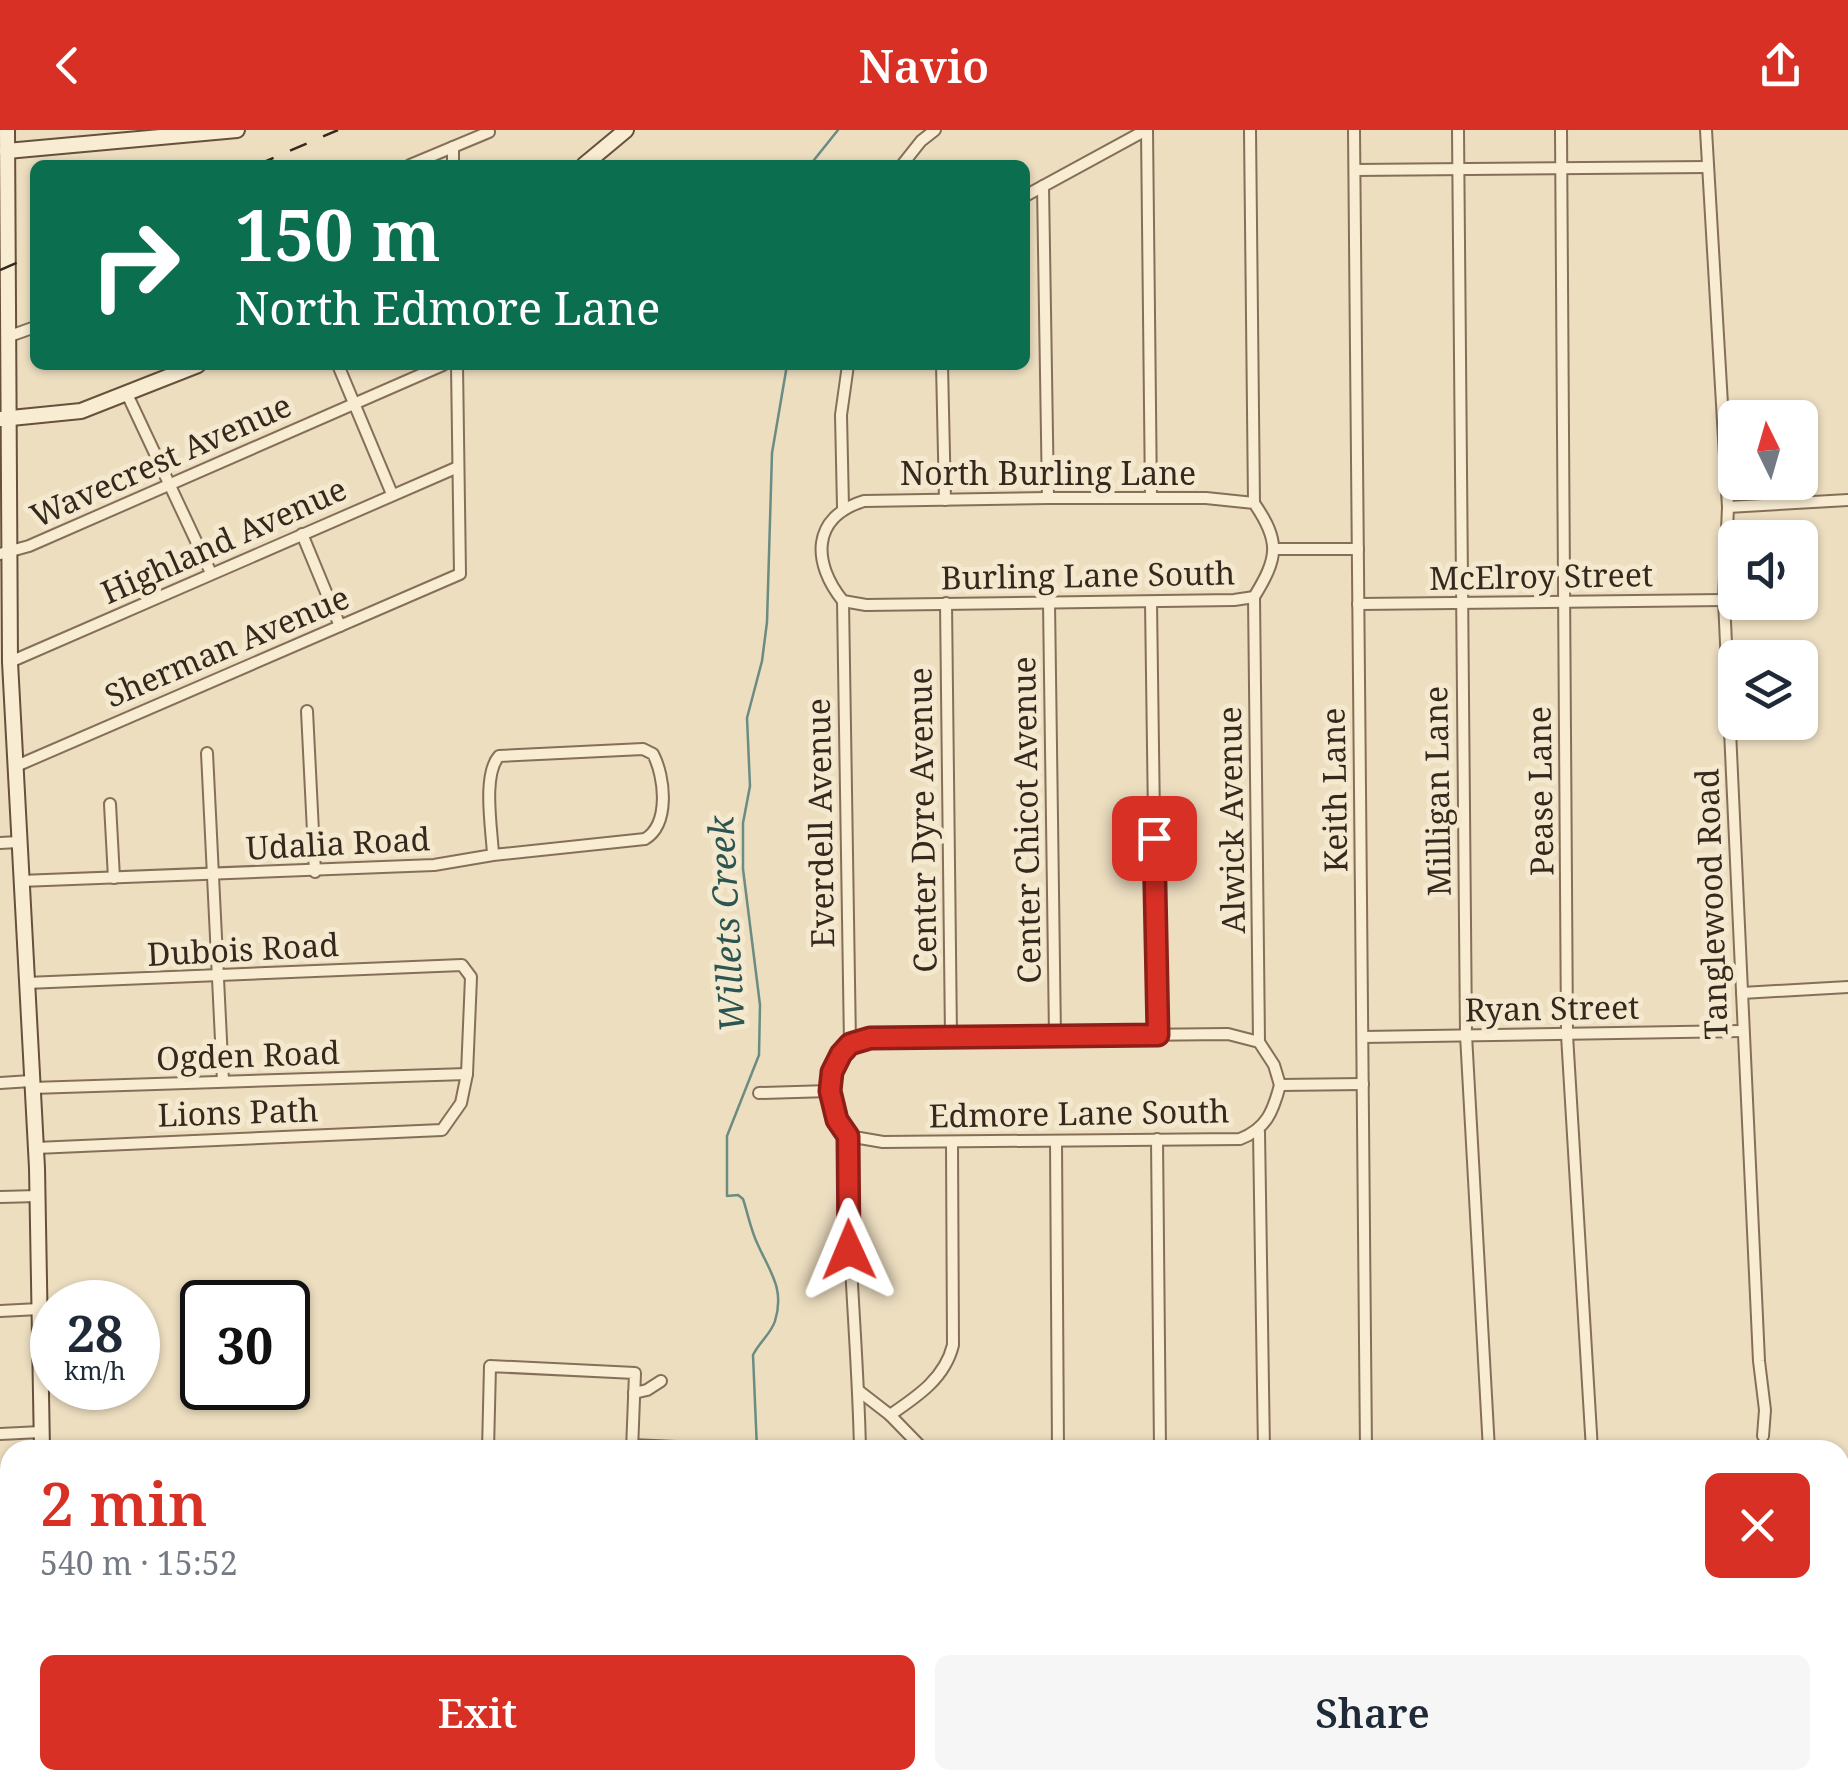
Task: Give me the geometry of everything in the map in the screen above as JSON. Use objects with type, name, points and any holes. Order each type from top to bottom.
[{"type":"main road","points":[[6,130],[5,554],[10,662],[6,698],[14,768],[36,1148],[39,1280]]},
{"type":"main road","points":[[7,151],[237,130]]},
{"type":"main road","points":[[590,160],[626,130]]},
{"type":"main road","points":[[4,419],[74,412],[186,370]]},
{"type":"main road","points":[[41,1410],[41,1440]]},
{"type":"street","points":[[906,160],[935,130]]},
{"type":"street","points":[[1030,193],[1146,130],[1151,498]]},
{"type":"street","points":[[1250,130],[1254,504],[1268,524],[1275,549]]},
{"type":"street","name":"Keith Lane","points":[[1354,130],[1366,1440]]},
{"type":"street","name":"Milligan Lane","points":[[1458,130],[1466,1035],[1488,1440]]},
{"type":"street","name":"Pease Lane","points":[[1561,130],[1567,1035],[1591,1440]]},
{"type":"street","name":"Tanglewood Road","points":[[1706,130],[1727,520]]},
{"type":"street","points":[[422,160],[488,132]]},
{"type":"street","points":[[452,147],[453,160]]},
{"type":"street","points":[[1354,170],[1708,166]]},
{"type":"street","points":[[1043,186],[1048,498]]},
{"type":"street","points":[[7,337],[30,329]]},
{"type":"street","points":[[340,370],[392,494]]},
{"type":"street","name":"Wavecrest Avenue","points":[[5,554],[432,370]]},
{"type":"street","points":[[457,370],[458,466]]},
{"type":"street","points":[[843,601],[821,566],[819,552],[825,534],[844,507],[841,415],[847,370]]},
{"type":"street","points":[[942,370],[945,500]]},
{"type":"street","points":[[127,394],[210,573]]},
{"type":"street","name":"Highland Avenue","points":[[10,662],[458,466]]},
{"type":"street","name":"Sherman Avenue","points":[[14,768],[460,574],[458,466]]},
{"type":"street","name":"North Burling Lane","points":[[844,507],[864,501],[1048,498],[1238,499],[1254,504]]},
{"type":"street","points":[[1728,508],[1848,500]]},
{"type":"street","points":[[302,534],[340,626]]},
{"type":"street","name":"Burling Lane South","points":[[843,601],[866,606],[1254,597],[1272,566],[1275,549],[1358,549]]},
{"type":"street","name":"Alwick Avenue","points":[[1254,597],[1259,1042]]},
{"type":"street","name":"McElroy Street","points":[[1358,604],[1718,600]]},
{"type":"street","name":"Everdell Avenue","points":[[843,601],[850,1044]]},
{"type":"street","name":"Center Chicot Avenue","points":[[1049,602],[1055,1037]]},
{"type":"street","points":[[1151,602],[1158,1035]]},
{"type":"street","name":"Center Dyre Avenue","points":[[946,603],[951,1037]]},
{"type":"street","name":"Tanglewood Road","points":[[1725,620],[1758,1361],[1765,1410],[1763,1436]]},
{"type":"street","points":[[307,712],[315,872]]},
{"type":"street","name":"Udalia Road","points":[[20,881],[434,866],[645,839],[656,832],[662,818],[660,773],[653,754],[642,749],[498,756],[490,765],[493,856]]},
{"type":"street","points":[[207,753],[223,1082]]},
{"type":"street","points":[[110,804],[114,878]]},
{"type":"street","points":[[0,843],[18,842]]},
{"type":"street","name":"Dubois Road","points":[[26,984],[462,965],[471,977],[466,1074]]},
{"type":"street","points":[[1742,994],[1848,987]]},
{"type":"street","name":"Ryan Street","points":[[1363,1036],[1742,1031]]},
{"type":"street","points":[[860,1440],[850,1281],[848,1136],[837,1120],[830,1091],[832,1072],[850,1044],[870,1038],[1228,1034],[1259,1042],[1274,1065],[1280,1085],[1363,1084]]},
{"type":"street","name":"Ogden Road","points":[[0,1083],[223,1082],[466,1074]]},
{"type":"street","name":"Lions Path","points":[[36,1148],[442,1130],[461,1104],[466,1074]]},
{"type":"street","name":"Edmore Lane South","points":[[848,1136],[866,1141],[952,1142],[1240,1139],[1258,1132],[1273,1109],[1280,1085]]},
{"type":"street","points":[[759,1093],[830,1091]]},
{"type":"street","points":[[1258,1132],[1264,1440]]},
{"type":"street","points":[[1158,1139],[1160,1440]]},
{"type":"street","points":[[1056,1141],[1058,1440]]},
{"type":"street","points":[[890,1415],[933,1382],[948,1365],[953,1345],[952,1142]]},
{"type":"street","points":[[0,1197],[38,1196]]},
{"type":"street","points":[[0,1311],[30,1309]]},
{"type":"street","points":[[488,1440],[490,1366],[635,1373],[632,1440]]},
{"type":"street","points":[[634,1393],[661,1381]]},
{"type":"street","points":[[859,1391],[914,1440]]},
{"type":"street","points":[[0,1434],[41,1432]]},
{"type":"waterway","name":"Willets Creek","points":[[814,160],[838,130]]},
{"type":"waterway","name":"Willets Creek","points":[[757,1440],[753,1355],[773,1326],[778,1299],[775,1281],[743,1199],[738,1195],[727,1196],[727,1136],[759,1055],[760,1005],[743,869],[743,823],[750,786],[747,718],[762,661],[767,622],[772,453],[786,370]]},
{"type":"railway","points":[[269,160],[338,130]]},
{"type":"railway","points":[[0,270],[30,257]]},
{"type":"route","points":[[849,1250],[848,1136],[837,1120],[830,1091],[832,1072],[841,1054],[850,1044],[870,1038],[1158,1035],[1154,838]]}]
